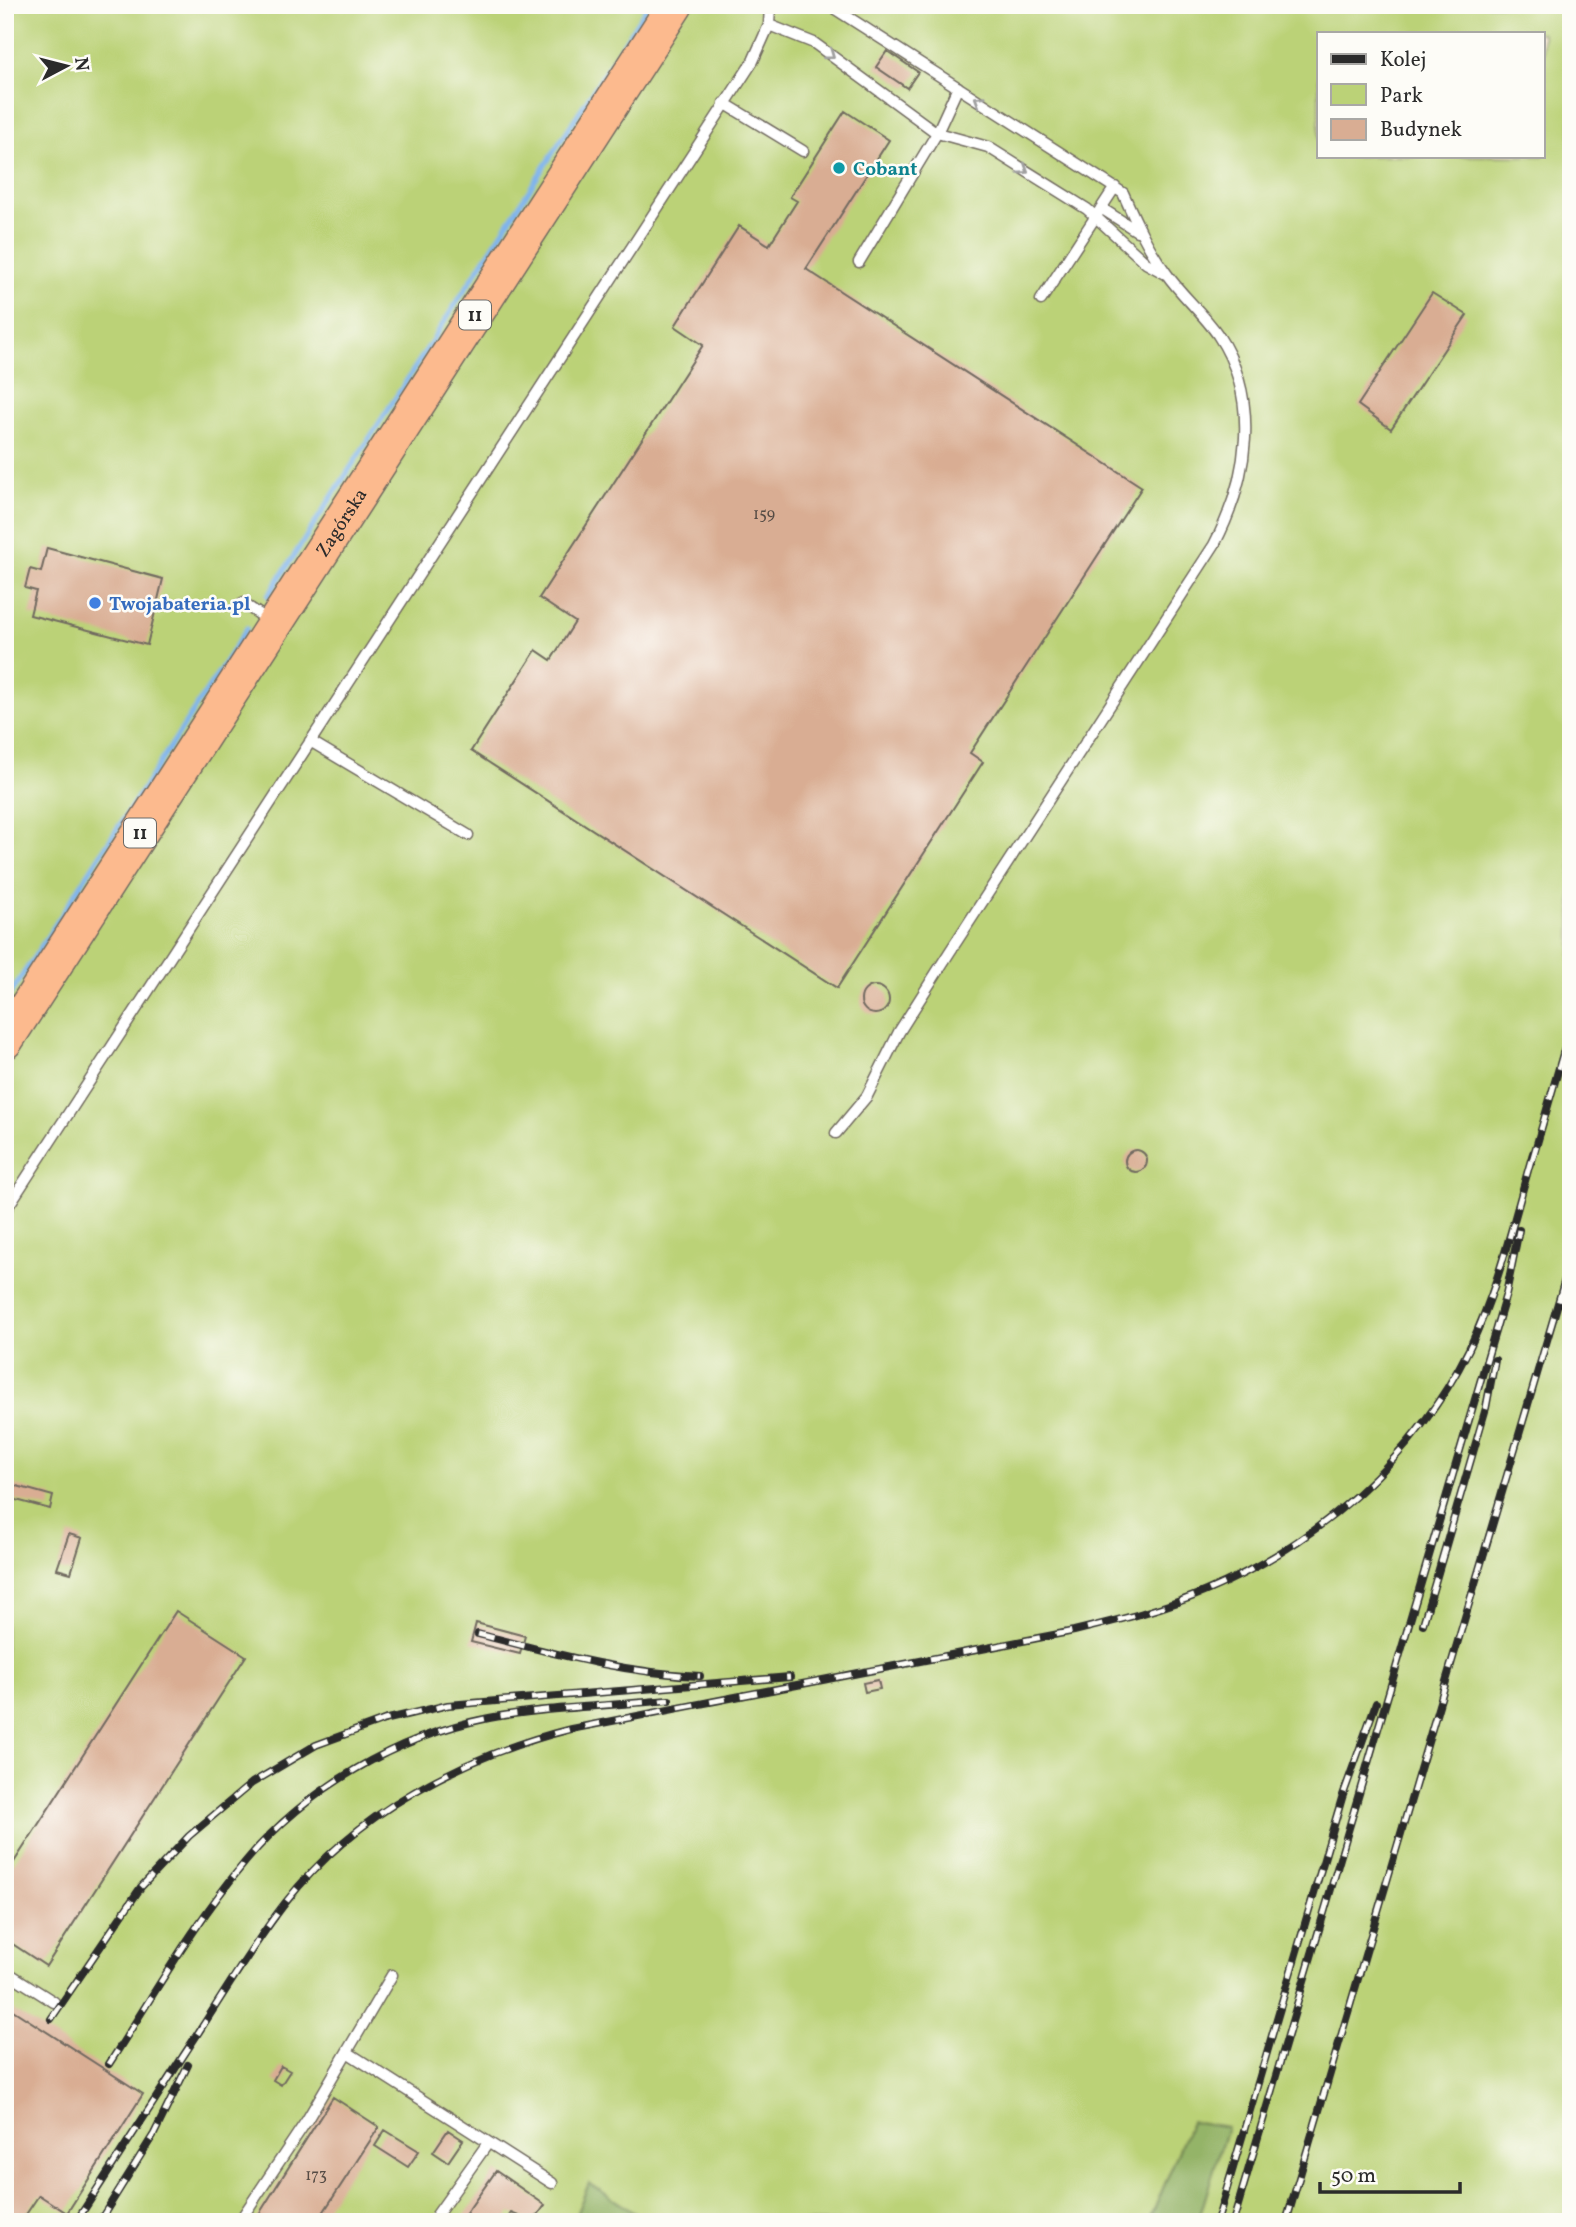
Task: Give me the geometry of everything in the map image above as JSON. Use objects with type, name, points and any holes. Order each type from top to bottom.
[{"type":"highway","name":"Zagórska","points":[[5,1041],[676,5]]},
{"type":"lane","points":[[5,1211],[753,61],[769,25],[770,5]]},
{"type":"lane","points":[[829,5],[1123,193],[1142,235],[1167,275],[1190,299],[1220,338],[1239,384],[1246,433],[1240,476],[1229,514],[1205,560],[899,1032],[867,1096],[836,1133]]},
{"type":"lane","points":[[769,25],[814,43],[937,133],[988,147],[1098,213],[1129,223],[1142,235]]},
{"type":"lane","points":[[859,262],[937,133],[958,87]]},
{"type":"lane","points":[[724,103],[803,151]]},
{"type":"lane","points":[[1041,300],[1115,187]]},
{"type":"lane","points":[[1098,213],[1146,263],[1167,275]]},
{"type":"lane","points":[[242,603],[275,624]]},
{"type":"lane","points":[[310,741],[468,835]]},
{"type":"lane","points":[[5,1971],[54,2003]]},
{"type":"lane","points":[[239,2222],[307,2120],[392,1975]]},
{"type":"lane","points":[[347,2052],[552,2183]]},
{"type":"lane","points":[[432,2222],[488,2143]]},
{"type":"green space","points":[[5,5],[1571,5],[1571,2222],[5,2222]]},
{"type":"green space","points":[[1191,2121],[1227,2127],[1198,2222],[1149,2222]]},
{"type":"green space","points":[[589,2183],[648,2222],[573,2222]]},
{"type":"building","points":[[887,51],[918,72],[907,88],[876,67]]},
{"type":"building","points":[[845,111],[889,140],[806,269],[1142,487],[970,753],[983,762],[837,988],[471,751],[536,650],[551,660],[575,622],[539,598],[703,345],[675,326],[739,226],[769,245],[797,201],[790,197]]},
{"type":"building","points":[[1432,293],[1467,315],[1391,429],[1358,405]]},
{"type":"building","name":"Twojabateria.pl","points":[[47,548],[163,579],[147,645],[30,615],[36,591],[25,588],[30,569],[41,572]]},
{"type":"building","points":[[875,986],[885,990],[889,1000],[885,1010],[875,1014],[865,1010],[861,1000],[865,990]]},
{"type":"building","points":[[1136,1150],[1146,1157],[1147,1161],[1140,1171],[1136,1172],[1126,1165],[1125,1161],[1132,1151]]},
{"type":"building","points":[[6,1483],[53,1496],[50,1509],[5,1497]]},
{"type":"building","points":[[69,1534],[82,1538],[71,1573],[57,1569]]},
{"type":"building","points":[[176,1611],[246,1656],[46,1966],[5,1939],[5,1876]]},
{"type":"building","points":[[476,1623],[525,1636],[520,1654],[471,1642]]},
{"type":"building","points":[[878,1680],[880,1689],[865,1692],[863,1683]]},
{"type":"building","points":[[5,2005],[143,2094],[67,2213],[39,2195],[23,2219],[28,2222],[5,2222]]},
{"type":"building","points":[[281,2066],[290,2071],[281,2085],[273,2080]]},
{"type":"building","points":[[333,2097],[379,2127],[317,2222],[254,2222]]},
{"type":"building","points":[[385,2130],[419,2151],[408,2167],[375,2146]]},
{"type":"building","points":[[448,2130],[463,2140],[448,2162],[433,2152]]},
{"type":"building","points":[[496,2171],[545,2205],[533,2222],[511,2213],[505,2222],[460,2222]]},
{"type":"waterway","points":[[268,596],[648,5]]},
{"type":"waterway","points":[[5,1002],[247,628]]},
{"type":"railway","points":[[1532,1161],[1571,1026]]},
{"type":"railway","points":[[76,2222],[242,1965],[286,1902],[314,1870],[345,1841],[414,1792],[491,1755],[571,1729],[1074,1631],[1141,1614],[1206,1591],[1247,1572],[1324,1523],[1391,1461],[1421,1426],[1447,1389],[1469,1349],[1489,1301],[1533,1153]]},
{"type":"railway","points":[[1233,2222],[1506,1294],[1519,1230]]},
{"type":"railway","points":[[1286,2222],[1571,1259]]},
{"type":"railway","points":[[1423,1624],[1486,1408],[1495,1360]]},
{"type":"railway","points":[[478,1634],[615,1666],[700,1676]]},
{"type":"railway","points":[[51,2019],[141,1887],[189,1836],[252,1783],[316,1745],[384,1720],[448,1705],[790,1677]]},
{"type":"railway","points":[[109,2064],[191,1935],[227,1885],[270,1835],[325,1789],[388,1752],[455,1726],[534,1711],[669,1700]]},
{"type":"railway","points":[[1217,2222],[1342,1798],[1376,1703]]},
{"type":"railway","points":[[99,2222],[154,2134],[188,2065]]},
{"type":"place","name":"Cobant","points":[[839,168]]},
{"type":"place","name":"Twojabateria.pl","points":[[95,603]]}]
